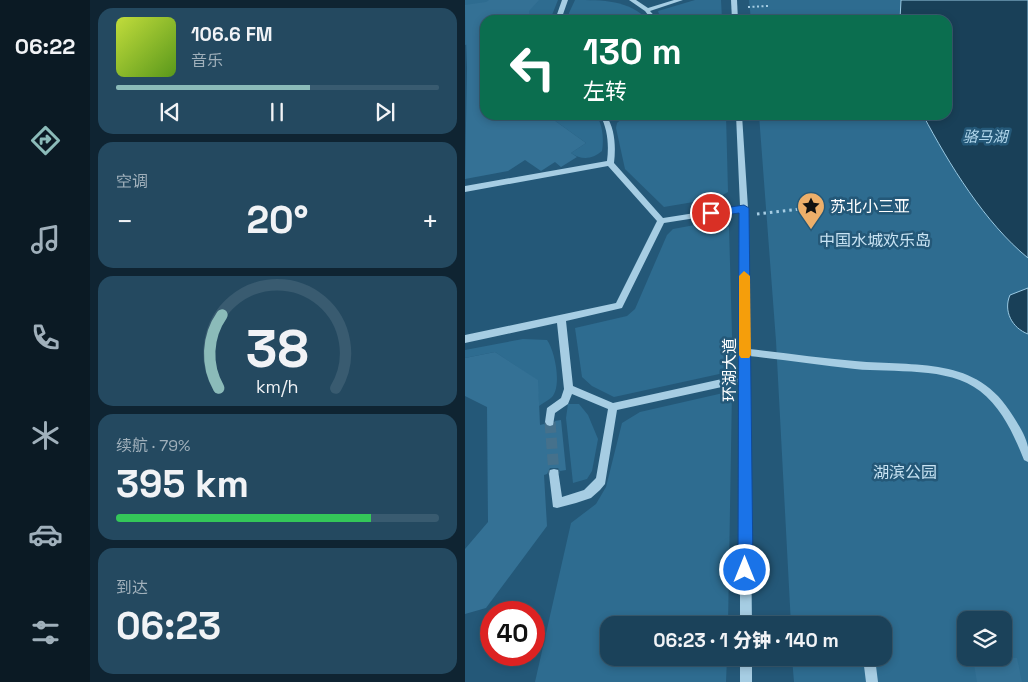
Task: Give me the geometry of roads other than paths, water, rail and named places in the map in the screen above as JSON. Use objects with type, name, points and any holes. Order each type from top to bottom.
[{"type":"street","points":[[560,15],[565,0]]},
{"type":"street","points":[[647,10],[680,0]]},
{"type":"street","points":[[734,0],[735,15]]},
{"type":"street","points":[[605,120],[612,156],[610,163]]},
{"type":"street","name":"环湖大道","points":[[739,120],[744,212],[746,616]]},
{"type":"street","points":[[465,189],[610,163]]},
{"type":"street","points":[[610,163],[661,221]]},
{"type":"street","points":[[661,221],[744,212]]},
{"type":"street","points":[[465,339],[619,306],[661,221]]},
{"type":"street","points":[[550,422],[549,411],[565,401],[569,389],[561,318]]},
{"type":"street","points":[[745,352],[856,365],[935,370],[973,381],[988,391],[999,403],[1020,438],[1028,457]]},
{"type":"street","points":[[569,389],[613,407],[745,378]]},
{"type":"street","points":[[554,474],[557,503],[586,495],[595,490],[601,480],[613,407]]},
{"type":"street","points":[[746,666],[746,682]]},
{"type":"street","points":[[870,666],[872,682]]},
{"type":"lane","points":[[632,0],[651,15]]},
{"type":"water","name":"骆马湖","points":[[901,0],[1028,0],[1028,258],[997,228],[969,192],[926,120],[952,120],[952,15],[900,15]]},
{"type":"water","points":[[1028,288],[1028,334],[1017,328],[1013,323],[1008,313],[1008,301],[1010,295]]},
{"type":"tunnel","points":[[550,422],[554,474]]},
{"type":"place","name":"苏北小三亚","points":[[811,230]]},
{"type":"park label","name":"中国水城欢乐岛","points":[[875,240]]},
{"type":"park label","name":"湖滨公园","points":[[905,472]]}]
